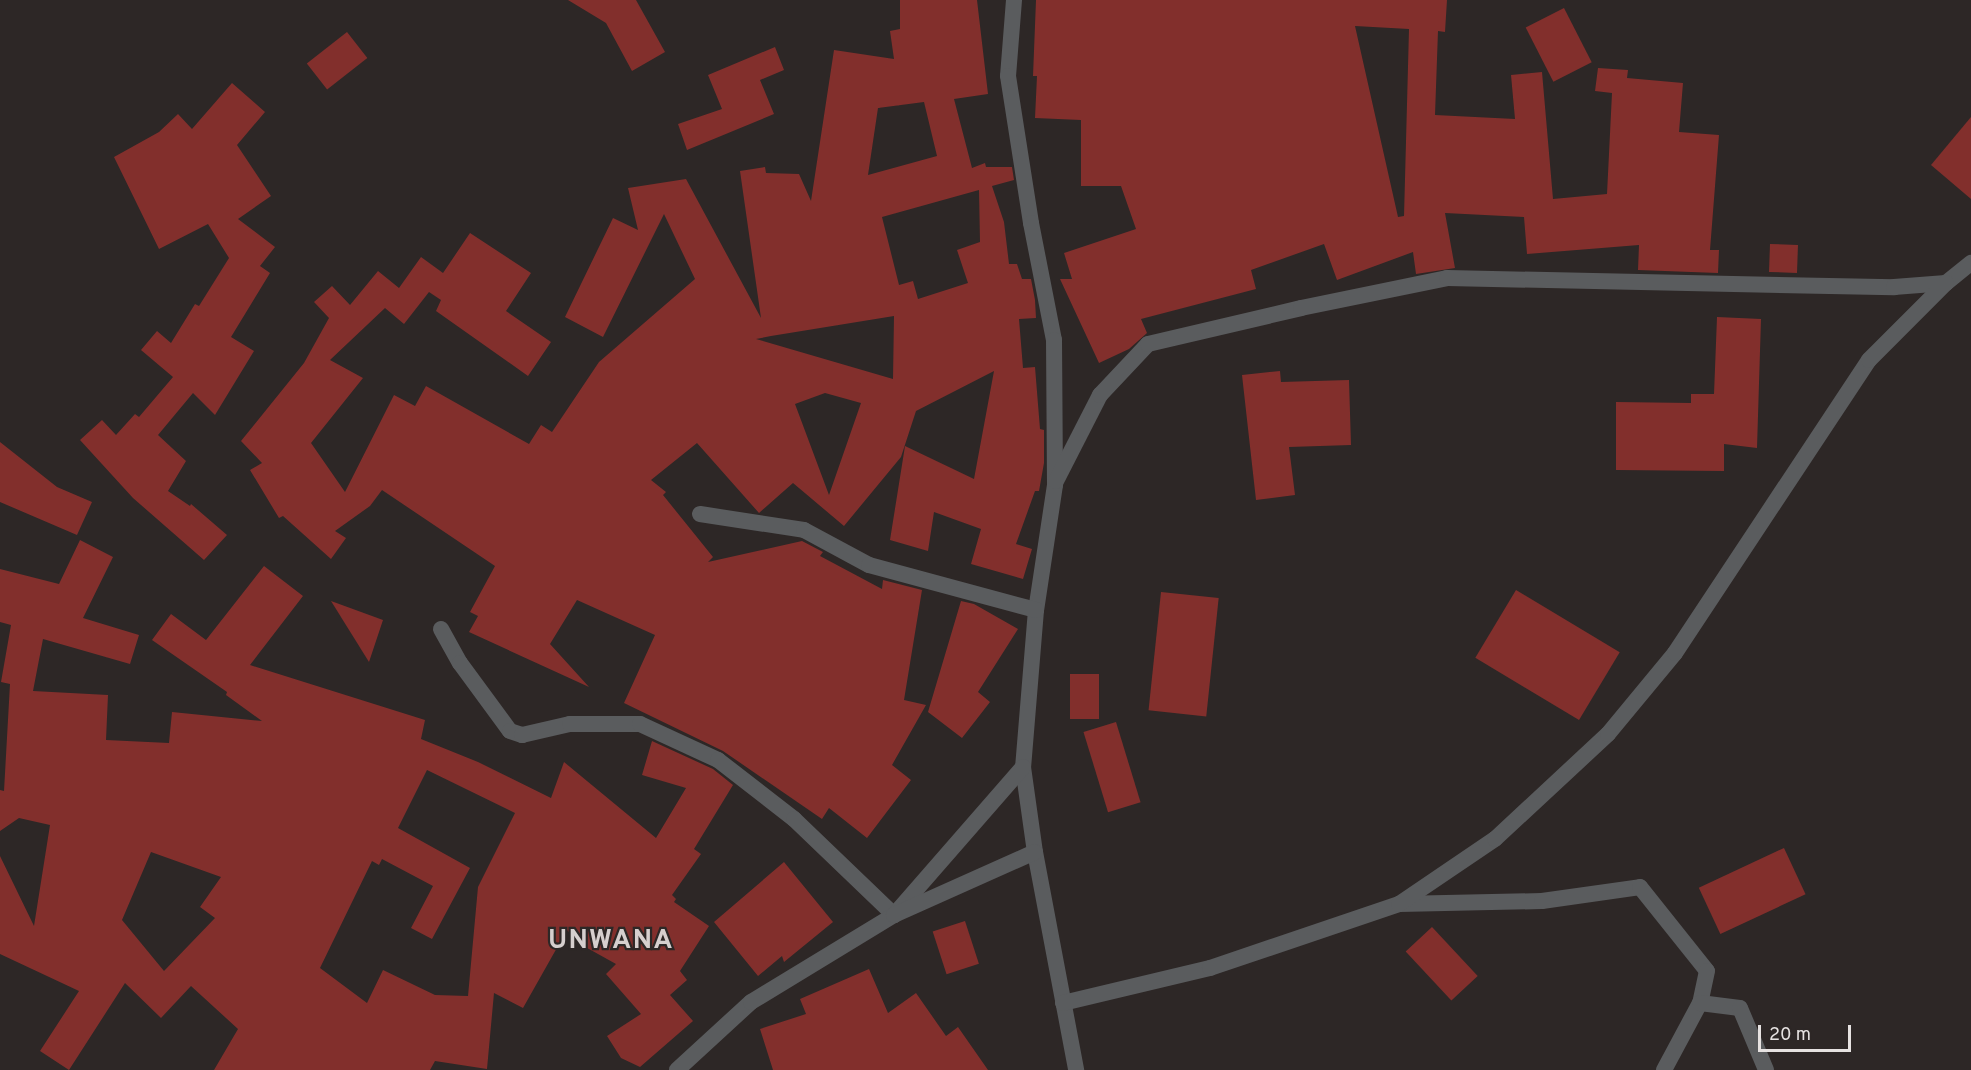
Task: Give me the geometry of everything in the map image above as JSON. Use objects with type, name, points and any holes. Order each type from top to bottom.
[{"type":"street","points":[[1014,0],[1008,76],[1031,223],[1053,340],[1055,484],[1036,610],[1023,767],[1035,852],[1076,1070]]},
{"type":"street","points":[[1064,1003],[1210,968],[1399,904],[1495,839],[1608,734],[1675,653],[1869,360],[1946,283],[1971,263]]},
{"type":"street","points":[[1055,484],[1101,395],[1148,344],[1301,308],[1447,278],[1894,286],[1946,283]]},
{"type":"street","points":[[700,514],[804,530],[869,565],[1036,610]]},
{"type":"street","points":[[441,629],[460,663],[510,731],[522,735],[570,724],[640,724],[718,760],[794,819],[894,915]]},
{"type":"street","points":[[894,915],[1023,767]]},
{"type":"street","points":[[677,1070],[751,1002],[894,915],[1035,852]]},
{"type":"street","points":[[1399,904],[1542,901],[1640,887],[1707,971],[1700,1003],[1664,1070]]},
{"type":"street","points":[[1700,1003],[1740,1008],[1766,1070]]},
{"type":"building","points":[[568,0],[636,0],[665,52],[632,71],[606,23]]},
{"type":"building","points":[[900,0],[977,0],[988,94],[954,99],[972,168],[985,163],[986,167],[1012,167],[1014,180],[992,186],[1004,222],[1009,264],[1017,264],[1022,279],[1031,279],[1035,300],[1036,318],[1019,319],[1023,368],[1035,367],[1040,429],[1044,430],[1044,463],[1039,491],[1035,491],[1016,544],[1032,549],[1023,579],[971,564],[981,529],[934,512],[928,551],[890,540],[905,446],[974,479],[994,371],[916,411],[901,457],[844,526],[793,483],[759,513],[697,443],[651,480],[666,492],[663,495],[713,557],[708,562],[802,541],[823,552],[820,556],[882,589],[883,580],[922,590],[904,700],[926,705],[892,765],[911,780],[867,838],[829,808],[822,819],[723,751],[624,703],[655,635],[577,600],[550,644],[589,687],[469,632],[478,616],[470,612],[495,566],[382,490],[370,506],[335,531],[346,538],[331,559],[283,516],[279,518],[250,470],[262,463],[241,441],[304,363],[329,318],[314,302],[332,286],[350,305],[378,271],[399,288],[421,257],[443,273],[470,233],[531,273],[506,311],[551,342],[528,376],[436,311],[441,300],[429,292],[404,324],[385,308],[330,360],[363,378],[311,443],[345,492],[394,395],[415,406],[426,386],[529,444],[541,425],[552,432],[599,362],[695,279],[664,214],[603,337],[565,317],[613,218],[638,230],[628,188],[686,179],[761,318],[740,171],[765,167],[766,173],[799,174],[811,201],[834,50],[894,59],[890,31],[900,29]],"holes":[[[924,102],[937,156],[868,175],[878,108]],[[979,190],[980,242],[957,250],[968,283],[918,299],[913,281],[899,285],[882,217]],[[894,316],[893,379],[756,339]],[[825,393],[861,403],[829,495],[795,404]]]},
{"type":"building","points":[[1036,0],[1447,0],[1445,32],[1438,31],[1435,115],[1515,119],[1511,75],[1542,72],[1553,199],[1607,194],[1612,93],[1595,91],[1598,68],[1628,70],[1627,78],[1683,83],[1679,132],[1719,135],[1710,250],[1719,250],[1718,273],[1638,270],[1639,245],[1527,254],[1524,217],[1445,213],[1455,268],[1416,274],[1413,252],[1337,280],[1324,244],[1251,270],[1256,289],[1141,319],[1147,333],[1129,349],[1099,363],[1060,279],[1072,279],[1064,253],[1136,229],[1121,186],[1081,186],[1081,120],[1035,118],[1037,76],[1033,76]],"holes":[[[1355,26],[1409,29],[1404,216],[1398,217]]]},
{"type":"building","points":[[1564,8],[1592,62],[1553,82],[1526,28]]},
{"type":"building","points":[[347,32],[367,58],[327,89],[307,63]]},
{"type":"building","points":[[775,47],[784,70],[760,80],[774,114],[687,150],[678,124],[722,109],[708,75]]},
{"type":"building","points":[[232,83],[265,112],[237,145],[271,196],[238,219],[275,247],[260,266],[270,273],[231,337],[254,351],[215,415],[193,393],[158,435],[186,461],[168,491],[190,506],[191,504],[227,535],[204,560],[133,498],[80,440],[102,420],[116,435],[135,414],[139,417],[173,377],[141,350],[157,331],[171,343],[195,304],[199,306],[229,258],[208,224],[159,249],[114,157],[159,132],[178,114],[192,129]]},
{"type":"building","points":[[1971,117],[1971,199],[1931,165]]},
{"type":"building","points":[[1770,244],[1798,245],[1797,273],[1769,272]]},
{"type":"building","points":[[1717,317],[1761,319],[1757,448],[1724,444],[1724,471],[1616,470],[1616,402],[1691,403],[1691,394],[1714,394]]},
{"type":"building","points":[[1280,371],[1281,382],[1349,380],[1351,445],[1289,447],[1295,495],[1256,500],[1242,375]]},
{"type":"building","points":[[0,442],[57,487],[92,502],[77,535],[0,502]]},
{"type":"building","points":[[80,540],[113,557],[83,618],[139,635],[130,664],[43,639],[33,691],[108,695],[106,740],[169,743],[172,712],[262,721],[226,695],[227,692],[152,640],[171,614],[206,640],[264,566],[303,596],[250,665],[425,720],[421,739],[478,762],[551,798],[564,762],[656,838],[686,788],[642,775],[652,741],[713,769],[733,785],[694,849],[701,854],[672,895],[676,899],[674,902],[709,926],[680,971],[687,980],[670,995],[693,1021],[640,1067],[621,1058],[607,1036],[641,1014],[606,974],[616,964],[580,944],[567,930],[523,1008],[494,993],[487,1069],[435,1061],[430,1070],[214,1070],[238,1029],[191,986],[161,1018],[125,983],[69,1070],[40,1051],[79,991],[0,954],[0,856],[34,926],[50,825],[19,818],[0,831],[0,790],[4,791],[10,684],[1,682],[11,625],[0,622],[0,569],[59,584]],"holes":[[[427,770],[515,813],[478,887],[468,996],[435,995],[383,970],[367,1003],[320,968],[372,861],[379,865],[382,859],[433,886],[411,928],[432,939],[470,868],[398,828]],[[151,852],[221,877],[200,907],[215,918],[164,971],[122,920]]]},
{"type":"building","points":[[1516,590],[1620,652],[1579,720],[1475,658]]},
{"type":"building","points":[[1161,592],[1219,598],[1206,716],[1149,710]]},
{"type":"building","points":[[331,601],[383,620],[369,662]]},
{"type":"building","points":[[961,601],[974,604],[1018,629],[978,692],[990,702],[962,738],[928,712]]},
{"type":"building","points":[[1070,674],[1099,674],[1099,719],[1070,719]]},
{"type":"building","points":[[1116,722],[1141,802],[1108,812],[1083,732]]},
{"type":"building","points":[[1784,848],[1806,894],[1720,934],[1699,888]]},
{"type":"building","points":[[784,862],[833,922],[784,962],[782,956],[758,976],[714,922]]},
{"type":"building","points":[[965,921],[979,964],[947,974],[933,932]]},
{"type":"building","points":[[1432,927],[1478,976],[1451,1001],[1406,952]]},
{"type":"building","points":[[869,969],[888,1013],[916,993],[946,1036],[958,1027],[988,1070],[773,1070],[760,1029],[806,1014],[800,999]]},
{"type":"district","name":"UNWANA","points":[[611,942]]}]
